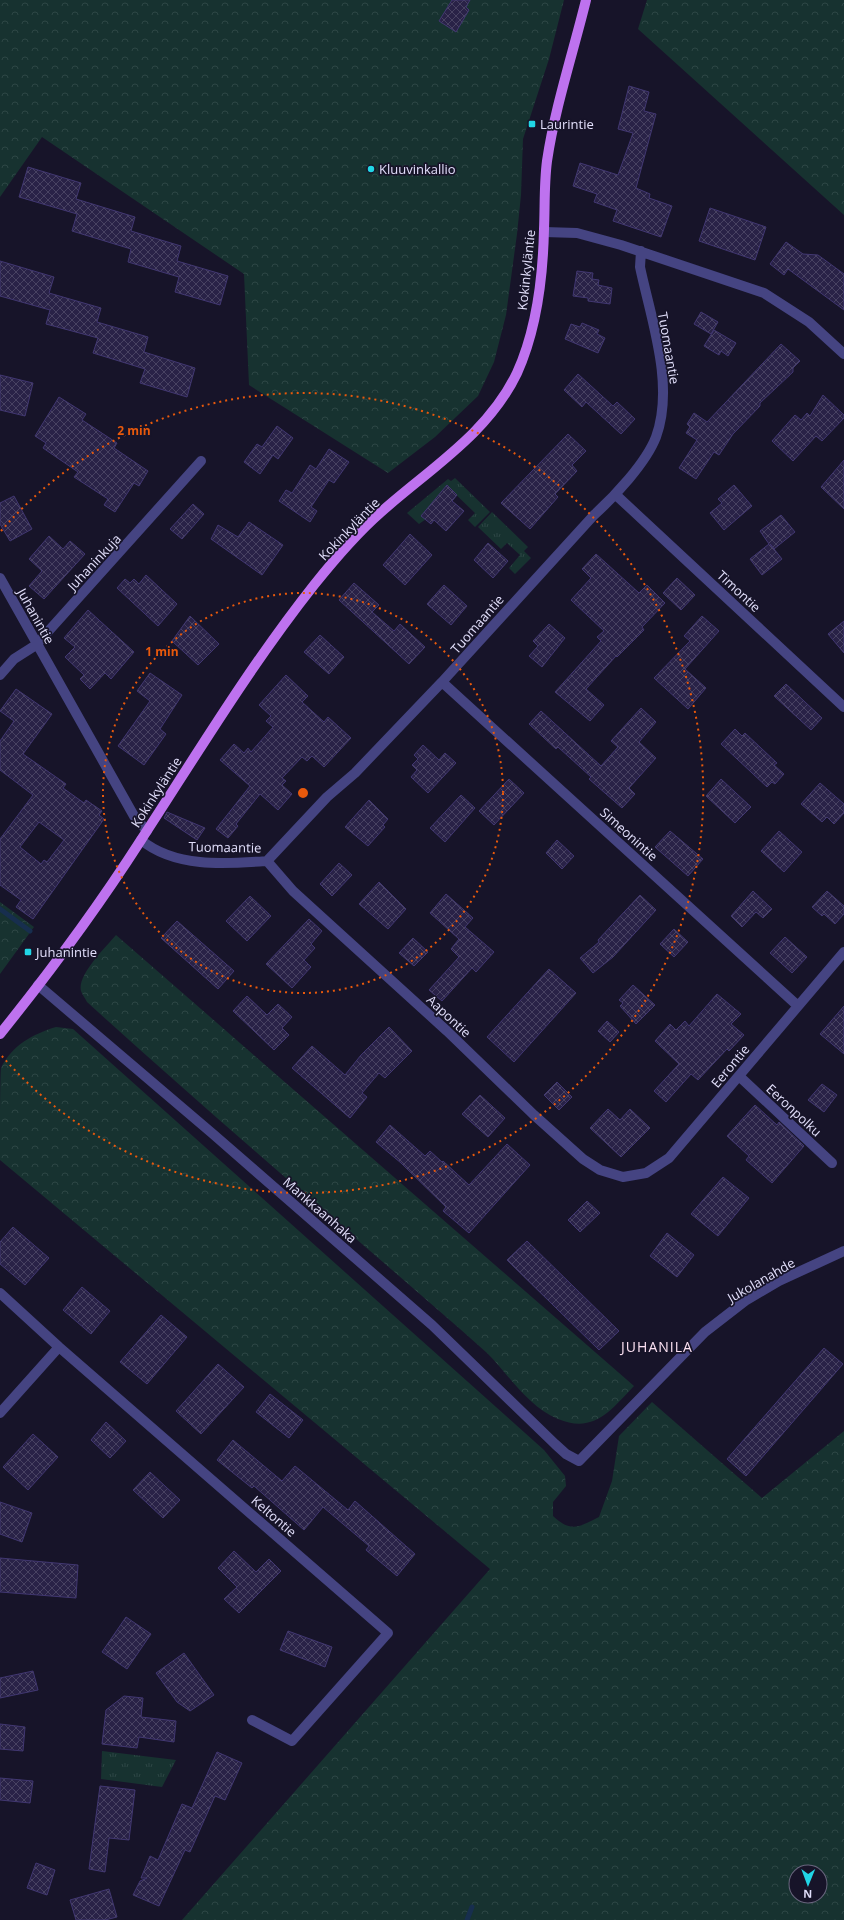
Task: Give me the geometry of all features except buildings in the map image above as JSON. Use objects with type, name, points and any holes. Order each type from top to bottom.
[{"type":"main road","name":"Kokinkyläntie","points":[[0,1034],[38,985],[141,840],[248,675],[315,584],[349,545],[380,514],[450,456],[485,422],[507,391],[517,373],[531,332],[542,268],[547,160],[586,0]]},
{"type":"street","points":[[544,232],[577,233],[641,251],[764,293],[810,322],[844,354]]},
{"type":"street","name":"Tuomaantie","points":[[141,840],[153,850],[181,859],[219,862],[267,861],[328,797],[355,773],[442,682],[594,515],[616,495],[641,462],[655,438],[661,417],[663,395],[662,374],[640,267],[641,251]]},
{"type":"street","name":"Juhaninkuja","points":[[0,675],[14,659],[36,644],[201,461]]},
{"type":"street","name":"Timontie","points":[[616,495],[844,707]]},
{"type":"street","name":"Juhanintie","points":[[0,578],[134,816],[147,831]]},
{"type":"street","name":"Simeonintie","points":[[442,682],[798,1006]]},
{"type":"street","name":"Aapontie","points":[[267,861],[293,891],[447,1031],[534,1115],[600,1170],[623,1177]]},
{"type":"street","name":"Eerontie","points":[[623,1177],[646,1173],[669,1158],[844,952]]},
{"type":"street","name":"Mankkaanhaka","points":[[38,985],[178,1104],[414,1310],[555,1444],[566,1454],[579,1461]]},
{"type":"street","name":"Eeronpolku","points":[[739,1076],[832,1163]]},
{"type":"street","name":"Jukolanahde","points":[[579,1461],[705,1332],[745,1301],[779,1281],[844,1251]]},
{"type":"street","name":"Keltontie","points":[[0,1293],[59,1347],[388,1633],[292,1741],[252,1720]]},
{"type":"street","points":[[0,1413],[59,1347]]},
{"type":"green space","points":[[0,0],[564,0],[549,59],[523,139],[521,195],[506,315],[494,362],[478,396],[435,437],[388,473],[249,385],[244,274],[42,137],[0,197]]},
{"type":"green space","points":[[647,0],[844,0],[844,215],[638,29]]},
{"type":"green space","points":[[455,478],[490,512],[475,527],[468,520],[475,513],[447,486],[426,519],[419,524],[407,513],[448,479],[451,481]]},
{"type":"green space","points":[[492,512],[528,547],[524,551],[531,558],[515,574],[509,568],[520,555],[507,543],[501,549],[478,527]]},
{"type":"green space","points":[[0,902],[34,927],[0,974]]},
{"type":"green space","points":[[116,935],[634,1386],[601,1417],[582,1424],[571,1423],[558,1419],[537,1407],[487,1353],[226,1126],[87,1002],[81,991],[83,977],[99,954]]},
{"type":"green space","points":[[56,1027],[73,1029],[544,1450],[565,1476],[566,1486],[553,1502],[553,1516],[565,1525],[575,1527],[580,1526],[599,1517],[612,1481],[619,1436],[652,1402],[762,1498],[844,1431],[844,1920],[182,1920],[490,1569],[0,1160],[1,1068],[17,1047],[39,1033]]},
{"type":"green space","points":[[102,1751],[176,1760],[162,1787],[101,1779]]},
{"type":"waterway","points":[[0,909],[30,931]]},
{"type":"waterway","points":[[467,1920],[472,1907]]},
{"type":"place","name":"Laurintie","points":[[532,124]]},
{"type":"place","name":"Kluuvinkallio","points":[[371,169]]},
{"type":"place","name":"Juhanintie","points":[[28,952]]},
{"type":"district","name":"JUHANILA","points":[[657,1346]]}]
